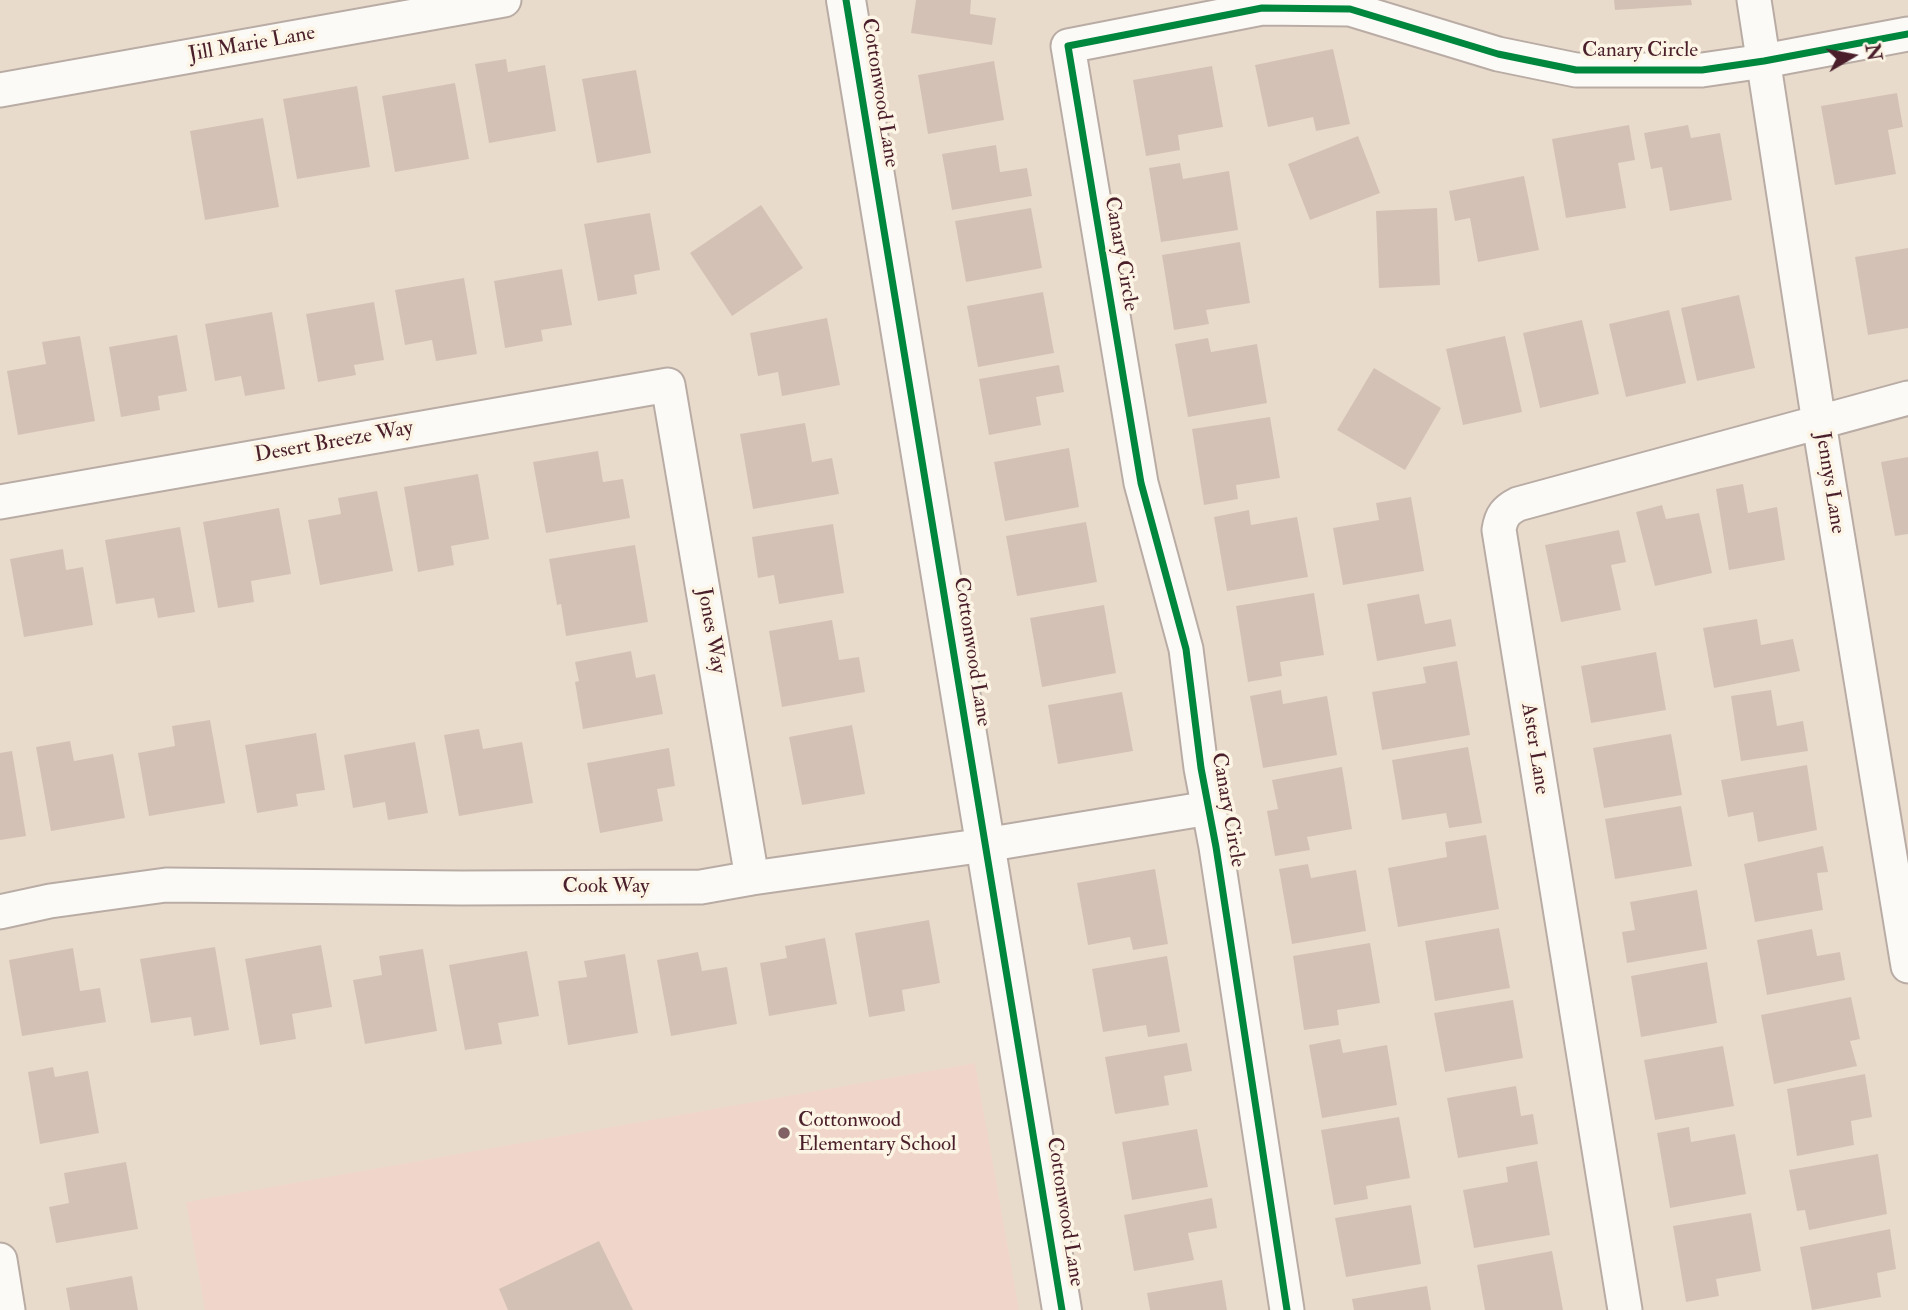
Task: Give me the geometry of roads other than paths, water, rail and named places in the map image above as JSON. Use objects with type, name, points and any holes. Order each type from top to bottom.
[{"type":"main road","name":"Cottonwood Lane","points":[[846,0],[1062,1310]]},
{"type":"street","name":"Jill Marie Lane","points":[[0,90],[503,0]]},
{"type":"street","name":"Jennys Lane","points":[[1754,0],[1819,423],[1908,966]]},
{"type":"street","name":"Canary Circle","points":[[1287,1310],[1216,847],[1201,768],[1186,649],[1141,483],[1068,46],[1262,8],[1350,9],[1498,54],[1576,70],[1702,70],[1908,34]]},
{"type":"street","name":"Desert Breeze Way","points":[[0,502],[667,384]]},
{"type":"street","name":"Jones Way","points":[[667,384],[752,878]]},
{"type":"street","points":[[1819,423],[1908,398]]},
{"type":"street","name":"Aster Lane","points":[[1625,1310],[1499,530],[1500,522],[1504,513],[1518,504],[1819,423]]},
{"type":"street","name":"Cook Way","points":[[0,912],[50,901],[166,886],[701,887],[985,845],[1209,808]]},
{"type":"street","points":[[0,1260],[8,1310]]},
{"type":"place","name":"Cottonwood Elementary School","points":[[784,1133]]}]
